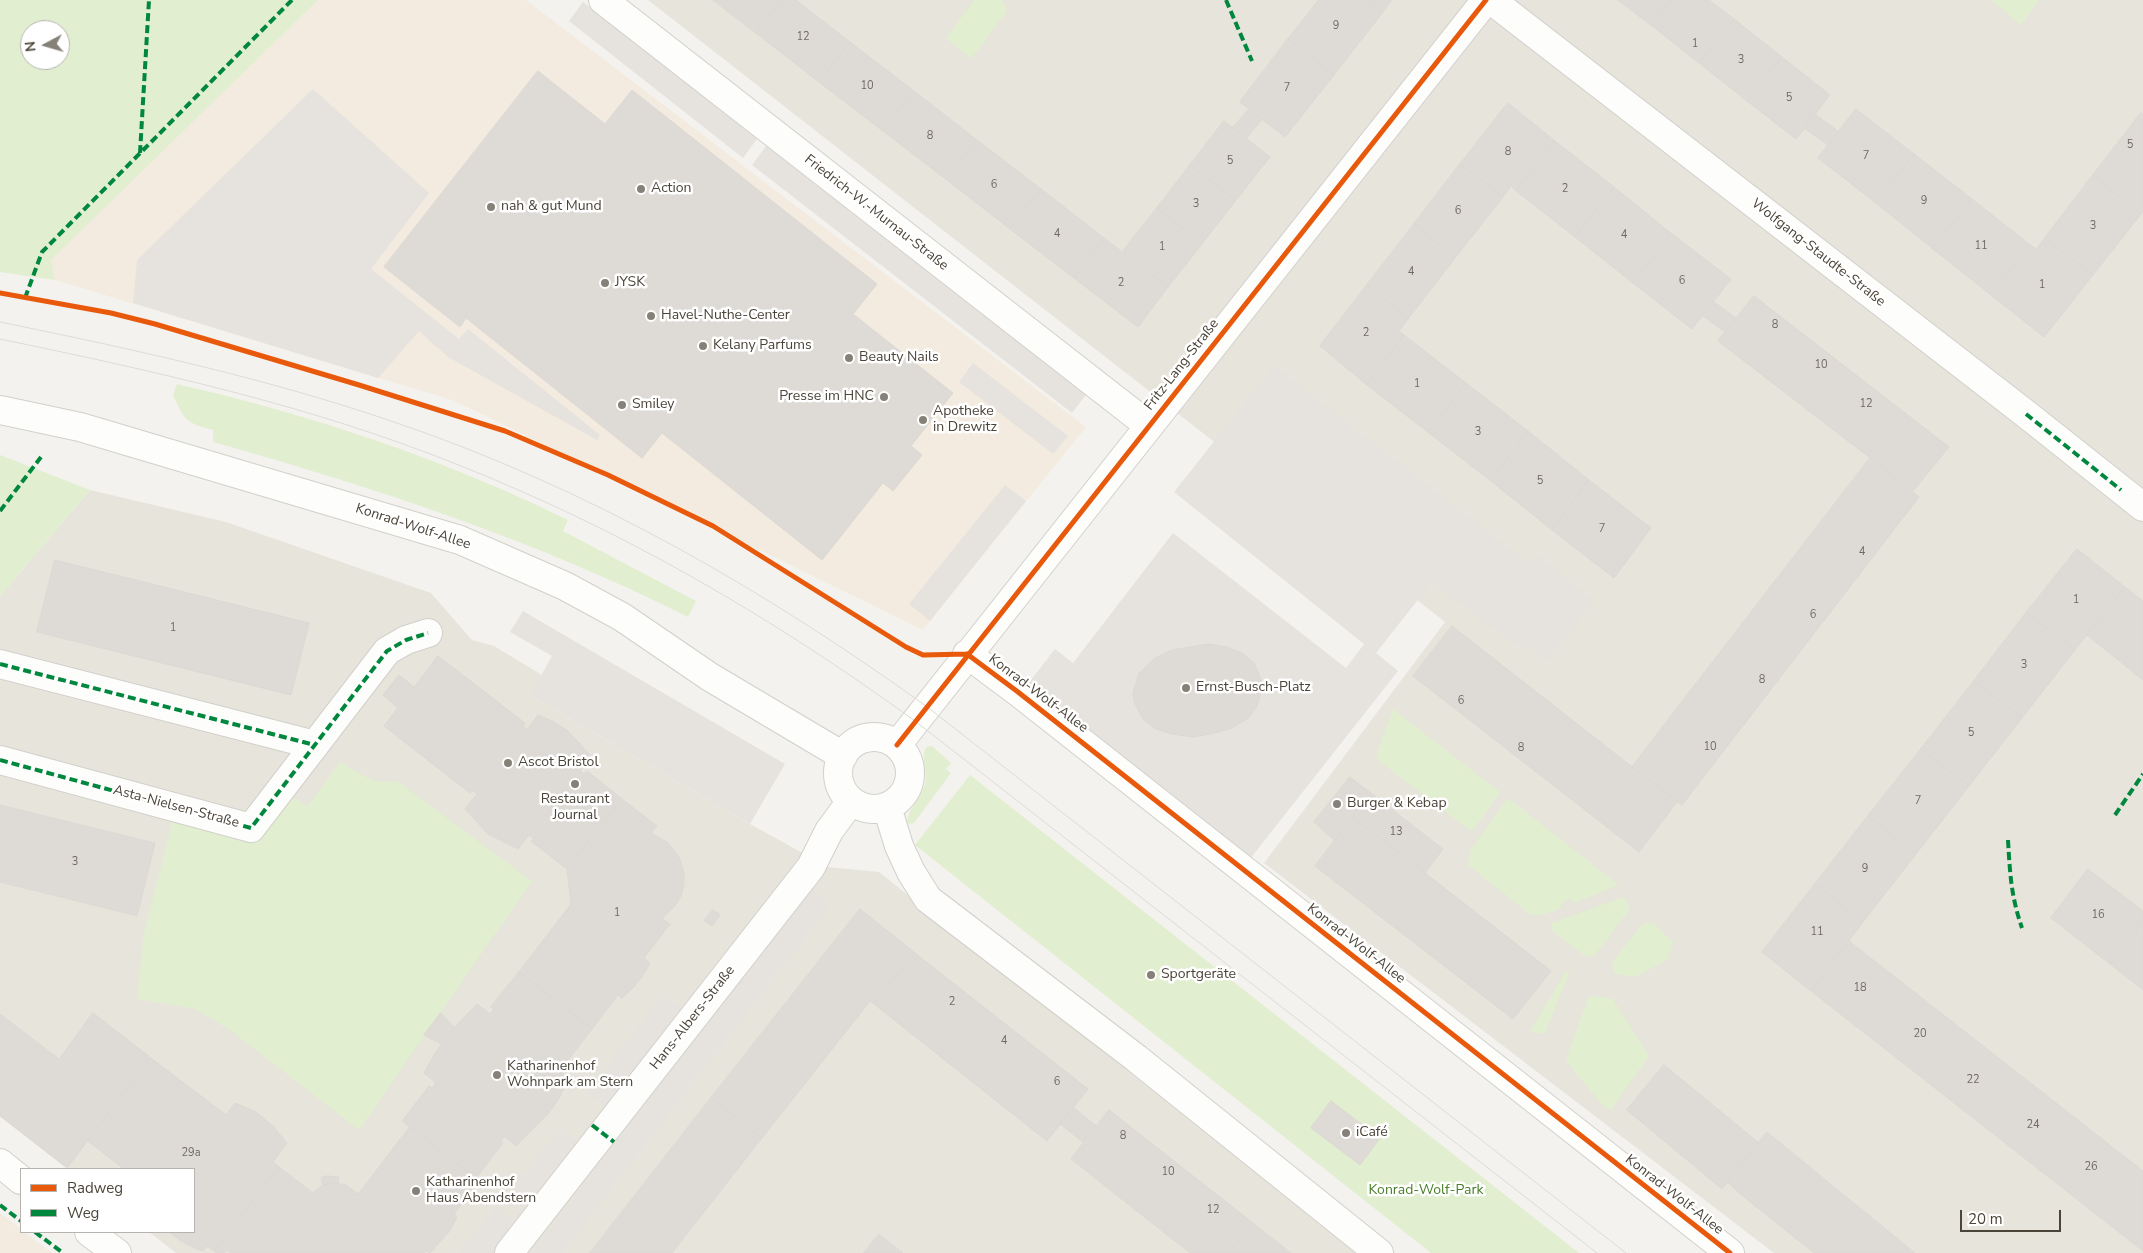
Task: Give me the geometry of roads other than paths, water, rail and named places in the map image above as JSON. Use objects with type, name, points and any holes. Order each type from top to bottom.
[{"type":"street","name":"Friedrich-W.-Murnau-Straße","points":[[603,0],[1148,425]]},
{"type":"street","name":"Fritz-Lang-Straße","points":[[897,745],[1148,425],[1486,0]]},
{"type":"street","name":"Wolfgang-Staudte-Straße","points":[[1491,0],[2026,414],[2143,508]]},
{"type":"street","name":"Konrad-Wolf-Allee","points":[[0,410],[80,428],[460,540],[565,586],[622,617],[710,677],[843,756]]},
{"type":"street","name":"Asta-Nielsen-Straße","points":[[0,760],[251,828],[387,652],[406,640],[428,633]]},
{"type":"street","name":"Konrad-Wolf-Allee","points":[[967,654],[1026,698],[1730,1253]]},
{"type":"street","points":[[0,664],[315,745]]},
{"type":"street","points":[[874,737],[886,739],[897,745],[904,753],[910,774],[908,785],[900,798],[887,807],[876,809],[865,808],[851,801],[841,788],[838,777],[839,766],[843,756],[851,746],[862,739],[874,737]]},
{"type":"street","name":"Hans-Albers-Straße","points":[[509,1253],[811,867],[829,831],[851,801]]},
{"type":"street","points":[[887,807],[899,846],[911,872],[928,899],[1136,1058],[1379,1253]]},
{"type":"street","points":[[0,1163],[20,1179]]},
{"type":"street","points":[[90,1233],[117,1253]]},
{"type":"tram line","points":[[0,322],[149,354],[248,378],[394,422],[465,448],[535,477],[671,544],[736,581],[801,621],[926,706],[1626,1253]]},
{"type":"tram line","points":[[0,339],[231,391],[401,443],[517,489],[636,546],[694,578],[806,646],[915,721],[1597,1253]]},
{"type":"place","name":"Action","points":[[641,189]]},
{"type":"place","name":"nah & gut Mund","points":[[491,207]]},
{"type":"place","name":"JYSK","points":[[605,283]]},
{"type":"place","name":"Havel-Nuthe-Center","points":[[651,316]]},
{"type":"place","name":"Kelany Parfums","points":[[703,346]]},
{"type":"place","name":"Beauty Nails","points":[[849,358]]},
{"type":"place","name":"Presse im HNC","points":[[884,397]]},
{"type":"place","name":"Smiley","points":[[622,405]]},
{"type":"place","name":"Apotheke in Drewitz","points":[[923,420]]},
{"type":"place","name":"Ernst-Busch-Platz","points":[[1186,688]]},
{"type":"place","name":"Ascot Bristol","points":[[508,763]]},
{"type":"place","name":"Restaurant Journal","points":[[575,784]]},
{"type":"place","name":"Burger & Kebap","points":[[1337,804]]},
{"type":"place","name":"Sportgeräte","points":[[1151,975]]},
{"type":"place","name":"Katharinenhof Wohnpark am Stern","points":[[497,1075]]},
{"type":"place","name":"iCafé","points":[[1346,1133]]},
{"type":"place","name":"Katharinenhof Haus Abendstern","points":[[416,1191]]},
{"type":"park label","name":"Konrad-Wolf-Park","points":[[1426,1191]]}]
